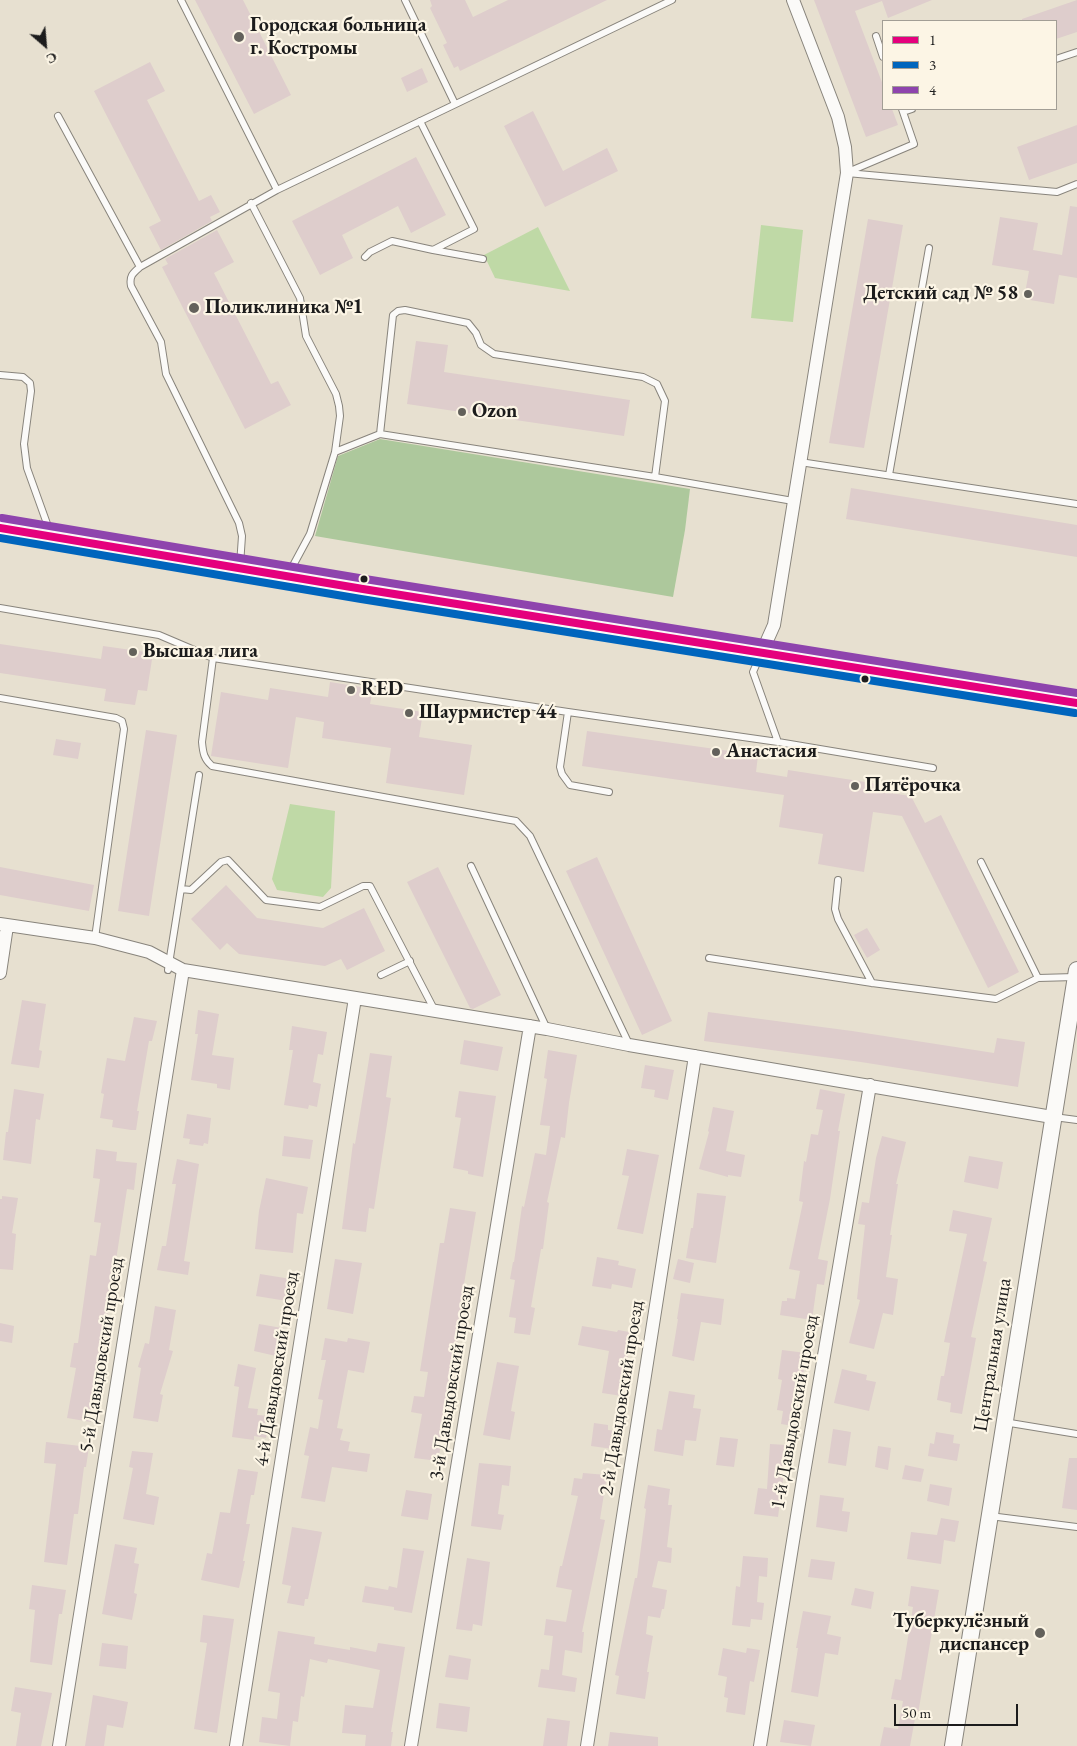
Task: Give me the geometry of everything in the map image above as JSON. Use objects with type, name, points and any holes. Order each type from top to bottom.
[{"type":"highway","points":[[0,528],[52,538],[1077,703]]},
{"type":"street","points":[[762,652],[774,625],[846,173],[845,147],[838,117],[793,0]]},
{"type":"street","points":[[0,974],[4,925],[94,938],[149,952],[168,966],[183,970],[546,1028],[629,1045],[1052,1117]]},
{"type":"street","name":"5-й Давыдовский проезд","points":[[59,1746],[183,970]]},
{"type":"street","name":"Центральная улица","points":[[953,1746],[1076,974]]},
{"type":"street","name":"4-й Давыдовский проезд","points":[[236,1746],[355,998]]},
{"type":"street","name":"3-й Давыдовский проезд","points":[[411,1746],[530,1026]]},
{"type":"street","name":"2-й Давыдовский проезд","points":[[586,1746],[695,1056]]},
{"type":"street","name":"1-й Давыдовский проезд","points":[[760,1746],[804,1469],[870,1085]]},
{"type":"lane","points":[[181,0],[277,190]]},
{"type":"lane","points":[[405,0],[455,104]]},
{"type":"lane","points":[[239,568],[242,536],[238,523],[166,374],[161,342],[131,286],[130,279],[132,273],[251,203],[672,0]]},
{"type":"lane","points":[[876,36],[882,54]]},
{"type":"lane","points":[[1057,59],[1077,52]]},
{"type":"lane","points":[[846,173],[914,144],[902,110]]},
{"type":"lane","points":[[58,116],[140,267]]},
{"type":"lane","points":[[420,121],[474,229],[433,250]]},
{"type":"lane","points":[[846,173],[1057,192],[1077,184]]},
{"type":"lane","points":[[251,203],[300,298],[306,336],[336,394],[340,406],[335,452],[310,534],[287,576]]},
{"type":"lane","points":[[365,257],[370,252],[392,242],[482,260]]},
{"type":"lane","points":[[889,475],[929,248]]},
{"type":"lane","points":[[380,434],[393,315],[398,311],[405,310],[468,323],[482,345],[494,354],[643,377],[658,384],[665,401],[655,477]]},
{"type":"lane","points":[[0,374],[22,377],[30,382],[31,391],[24,444],[27,468],[52,538]]},
{"type":"lane","points":[[335,452],[380,434],[794,501]]},
{"type":"lane","points":[[800,462],[1077,504]]},
{"type":"lane","points":[[0,608],[158,635],[213,658],[778,742],[933,768]]},
{"type":"lane","points":[[762,652],[753,672],[778,742]]},
{"type":"lane","points":[[213,658],[202,742],[206,760],[212,766],[516,821],[530,836],[629,1045]]},
{"type":"lane","points":[[0,698],[116,718],[122,721],[124,729],[94,938]]},
{"type":"lane","points":[[568,712],[560,767],[562,774],[570,785],[609,792]]},
{"type":"lane","points":[[168,966],[199,775]]},
{"type":"lane","points":[[181,888],[191,890],[220,862],[228,860],[266,900],[320,907],[367,885],[373,889],[436,1011]]},
{"type":"lane","points":[[980,862],[1038,978]]},
{"type":"lane","points":[[471,866],[546,1028]]},
{"type":"lane","points":[[838,880],[835,909],[838,919],[872,983]]},
{"type":"lane","points":[[709,958],[872,983],[996,999],[1038,978],[1076,974]]},
{"type":"lane","points":[[381,976],[410,961]]},
{"type":"lane","points":[[1052,1117],[1077,1120]]},
{"type":"lane","points":[[1004,1422],[1077,1434]]},
{"type":"lane","points":[[989,1516],[1077,1527]]},
{"type":"green space","points":[[761,225],[803,230],[793,322],[751,318]]},
{"type":"green space","points":[[538,227],[570,291],[495,278],[484,255]]},
{"type":"green space","points":[[380,439],[690,489],[673,597],[315,536],[338,456]]},
{"type":"green space","points":[[290,804],[335,811],[331,888],[323,897],[277,890],[272,879]]},
{"type":"building","points":[[195,0],[243,0],[291,95],[254,114]]},
{"type":"building","points":[[430,0],[465,0],[473,17],[508,0],[607,0],[460,71],[458,66],[454,68],[443,45],[447,43],[430,8],[432,6]]},
{"type":"building","points":[[814,0],[932,0],[888,18],[882,1],[855,11],[882,82],[882,110],[892,110],[898,125],[866,137]]},
{"type":"building","points":[[1077,0],[1077,32],[1057,39],[1057,20],[1022,19]]},
{"type":"building","points":[[150,62],[165,91],[147,100],[199,201],[211,195],[220,212],[210,217],[212,221],[161,250],[149,227],[161,221],[94,91]]},
{"type":"building","points":[[422,68],[428,82],[407,92],[401,78]]},
{"type":"building","points":[[533,111],[563,171],[607,148],[618,171],[545,207],[504,126]]},
{"type":"building","points":[[1077,125],[1077,163],[1029,180],[1017,147]]},
{"type":"building","points":[[416,157],[446,215],[411,233],[398,206],[342,235],[353,258],[320,275],[292,221]]},
{"type":"building","points":[[1070,206],[1077,207],[1077,278],[1059,275],[1054,304],[1024,299],[1029,271],[992,265],[1000,217],[1038,223],[1033,250],[1062,255]]},
{"type":"building","points":[[868,219],[903,225],[864,448],[829,443]]},
{"type":"building","points":[[217,230],[234,262],[214,273],[271,384],[278,381],[291,405],[245,429],[162,267],[168,264],[165,259]]},
{"type":"building","points":[[416,341],[448,345],[444,372],[630,400],[624,436],[407,404]]},
{"type":"building","points":[[851,488],[1077,525],[1077,557],[846,519]]},
{"type":"building","points":[[0,644],[101,659],[103,646],[153,653],[147,691],[138,690],[135,705],[104,701],[106,689],[0,673]]},
{"type":"building","points":[[330,682],[373,689],[370,704],[423,712],[419,737],[472,745],[464,795],[386,783],[391,748],[322,738],[324,722],[296,717],[288,768],[211,756],[221,692],[268,700],[270,688],[328,697]]},
{"type":"building","points":[[146,730],[177,735],[149,916],[118,911]]},
{"type":"building","points":[[587,731],[758,755],[756,772],[787,777],[788,770],[878,784],[876,791],[911,796],[925,823],[941,815],[1019,972],[988,988],[902,816],[873,812],[864,872],[818,864],[823,834],[779,827],[784,795],[582,766]]},
{"type":"building","points":[[56,739],[81,743],[78,759],[53,755]]},
{"type":"building","points":[[597,857],[672,1021],[642,1035],[566,871]]},
{"type":"building","points":[[0,867],[94,885],[89,911],[0,895]]},
{"type":"building","points":[[438,867],[501,995],[473,1009],[470,1008],[407,882]]},
{"type":"building","points":[[226,885],[257,918],[323,928],[364,908],[385,951],[347,970],[341,959],[325,966],[239,954],[227,943],[220,950],[191,919]]},
{"type":"building","points":[[867,928],[880,950],[867,958],[854,935]]},
{"type":"building","points":[[22,1000],[46,1004],[39,1050],[42,1051],[39,1068],[11,1064]]},
{"type":"building","points":[[198,1010],[219,1014],[212,1055],[234,1058],[230,1090],[217,1088],[217,1084],[191,1080],[198,1034],[195,1034]]},
{"type":"building","points":[[708,1012],[852,1031],[994,1053],[997,1038],[1025,1042],[1018,1087],[861,1062],[704,1041]]},
{"type":"building","points":[[134,1017],[157,1021],[152,1041],[149,1041],[137,1111],[139,1111],[136,1130],[131,1130],[112,1127],[113,1120],[100,1118],[104,1094],[101,1093],[107,1058],[125,1061]]},
{"type":"building","points":[[292,1026],[327,1032],[323,1055],[318,1054],[313,1082],[321,1084],[317,1107],[309,1105],[308,1109],[284,1105],[293,1050],[289,1050]]},
{"type":"building","points":[[464,1040],[503,1047],[498,1071],[460,1064]]},
{"type":"building","points":[[548,1050],[577,1055],[565,1138],[561,1137],[547,1202],[549,1203],[543,1249],[541,1249],[531,1307],[535,1308],[530,1335],[514,1333],[516,1318],[509,1317],[515,1280],[510,1279],[522,1206],[524,1207],[535,1153],[546,1155],[550,1126],[540,1125],[547,1079],[544,1078]]},
{"type":"building","points":[[370,1053],[392,1056],[386,1097],[391,1098],[374,1209],[369,1208],[366,1232],[342,1229],[353,1143],[355,1144]]},
{"type":"building","points":[[645,1065],[674,1070],[668,1100],[654,1097],[655,1090],[641,1088]]},
{"type":"building","points":[[14,1089],[44,1094],[40,1120],[36,1119],[31,1164],[3,1160]]},
{"type":"building","points":[[820,1089],[845,1094],[838,1131],[840,1131],[830,1199],[818,1259],[828,1261],[824,1285],[817,1284],[812,1320],[780,1315],[782,1301],[787,1301],[787,1298],[795,1299],[800,1271],[789,1269],[803,1202],[799,1201],[804,1161],[806,1162],[811,1134],[818,1135],[823,1110],[816,1109]]},
{"type":"building","points":[[459,1091],[496,1096],[483,1177],[453,1168],[461,1118],[455,1117]]},
{"type":"building","points":[[713,1107],[734,1111],[726,1151],[745,1155],[741,1177],[728,1175],[728,1177],[699,1169],[709,1132]]},
{"type":"building","points":[[187,1114],[211,1118],[208,1144],[204,1143],[203,1146],[189,1144],[190,1139],[183,1138]]},
{"type":"building","points":[[284,1136],[313,1140],[310,1159],[282,1156]]},
{"type":"building","points":[[882,1136],[906,1142],[896,1184],[898,1184],[886,1277],[898,1279],[893,1315],[883,1313],[874,1349],[849,1343],[860,1300],[857,1299],[865,1225],[858,1224],[862,1202],[869,1203],[876,1158]]},
{"type":"building","points":[[96,1149],[117,1152],[116,1161],[137,1163],[134,1190],[127,1189],[91,1422],[67,1418],[76,1368],[70,1367],[74,1343],[78,1343],[90,1255],[96,1256],[101,1223],[94,1222],[100,1179],[93,1178]]},
{"type":"building","points":[[627,1149],[659,1155],[643,1234],[617,1229],[629,1176],[622,1175]]},
{"type":"building","points":[[969,1156],[1003,1162],[998,1189],[964,1182]]},
{"type":"building","points":[[177,1159],[199,1164],[184,1261],[190,1262],[188,1275],[157,1270],[162,1246],[166,1246],[176,1184],[172,1184]]},
{"type":"building","points":[[266,1178],[308,1187],[303,1214],[297,1213],[293,1253],[255,1249],[259,1211]]},
{"type":"building","points":[[697,1193],[726,1196],[716,1263],[686,1258],[691,1228],[693,1228]]},
{"type":"building","points":[[2,1196],[18,1198],[12,1233],[16,1234],[13,1270],[0,1269],[0,1199],[2,1199]]},
{"type":"building","points":[[450,1208],[476,1212],[462,1296],[465,1297],[438,1461],[414,1458],[422,1414],[411,1412],[414,1396],[424,1397],[428,1372],[420,1371],[440,1243],[444,1243]]},
{"type":"building","points":[[953,1210],[992,1218],[983,1261],[987,1262],[971,1337],[976,1338],[962,1414],[950,1412],[951,1403],[937,1400],[950,1343],[944,1342],[967,1234],[949,1231]]},
{"type":"building","points":[[597,1257],[619,1261],[618,1265],[636,1269],[632,1288],[612,1284],[611,1289],[592,1286]]},
{"type":"building","points":[[335,1259],[362,1263],[353,1314],[327,1309]]},
{"type":"building","points":[[678,1259],[694,1263],[690,1283],[673,1279]]},
{"type":"building","points":[[260,1274],[291,1279],[287,1301],[256,1296]]},
{"type":"building","points":[[681,1293],[724,1299],[721,1325],[701,1322],[694,1361],[672,1356]]},
{"type":"building","points":[[155,1306],[176,1310],[169,1350],[173,1351],[160,1394],[163,1395],[158,1422],[133,1418],[141,1368],[138,1367],[145,1343],[149,1344]]},
{"type":"building","points":[[0,1323],[14,1326],[12,1343],[0,1341]]},
{"type":"building","points":[[259,1324],[282,1328],[276,1356],[254,1351]]},
{"type":"building","points":[[582,1326],[635,1333],[632,1350],[629,1350],[622,1396],[602,1393],[609,1351],[578,1345]]},
{"type":"building","points":[[325,1338],[347,1342],[348,1338],[370,1342],[364,1373],[348,1370],[337,1428],[343,1429],[340,1440],[350,1442],[348,1451],[370,1454],[367,1472],[332,1467],[325,1502],[301,1498],[309,1456],[304,1455],[310,1427],[318,1429],[323,1400],[318,1399],[326,1360],[321,1360]]},
{"type":"building","points":[[782,1350],[806,1353],[800,1401],[803,1402],[799,1427],[781,1424],[783,1411],[777,1410],[782,1380],[778,1379]]},
{"type":"building","points":[[497,1362],[519,1366],[511,1411],[515,1412],[510,1440],[483,1435]]},
{"type":"building","points":[[238,1364],[256,1368],[248,1408],[258,1409],[257,1415],[270,1416],[266,1438],[254,1436],[254,1440],[232,1437],[239,1387],[234,1386]]},
{"type":"building","points":[[842,1369],[867,1375],[866,1380],[876,1382],[869,1411],[834,1403]]},
{"type":"building","points":[[669,1391],[695,1395],[693,1408],[701,1409],[696,1441],[685,1440],[683,1456],[654,1451],[657,1429],[662,1430]]},
{"type":"building","points":[[594,1423],[608,1425],[608,1430],[616,1431],[613,1449],[591,1446]]},
{"type":"building","points":[[833,1429],[851,1432],[846,1466],[828,1463]]},
{"type":"building","points":[[936,1432],[954,1435],[953,1443],[960,1444],[957,1461],[928,1456],[930,1443],[934,1444]]},
{"type":"building","points":[[720,1437],[738,1439],[734,1467],[716,1465]]},
{"type":"building","points":[[46,1442],[89,1447],[86,1467],[84,1467],[78,1514],[74,1514],[67,1565],[44,1562],[56,1464],[44,1463]]},
{"type":"building","points":[[770,1444],[787,1445],[786,1472],[784,1472],[778,1517],[754,1514],[758,1488],[767,1489]]},
{"type":"building","points":[[878,1446],[891,1448],[888,1470],[875,1467]]},
{"type":"building","points":[[132,1451],[153,1453],[146,1494],[159,1497],[154,1525],[123,1519],[133,1468],[129,1467]]},
{"type":"building","points":[[1069,1458],[1077,1458],[1077,1510],[1062,1508]]},
{"type":"building","points":[[479,1463],[511,1466],[509,1486],[502,1485],[498,1514],[504,1515],[501,1530],[471,1526]]},
{"type":"building","points":[[905,1465],[924,1469],[921,1482],[902,1479]]},
{"type":"building","points":[[238,1469],[258,1472],[254,1495],[251,1495],[246,1524],[250,1524],[239,1588],[201,1580],[207,1553],[212,1554],[220,1512],[230,1513]]},
{"type":"building","points":[[583,1473],[607,1475],[600,1519],[605,1520],[582,1632],[584,1632],[582,1653],[565,1650],[562,1675],[577,1678],[575,1692],[538,1687],[541,1669],[549,1670],[553,1636],[544,1635],[546,1619],[566,1622],[572,1590],[556,1587],[578,1496],[571,1495],[574,1478],[582,1479]]},
{"type":"building","points":[[930,1484],[952,1488],[949,1506],[927,1501]]},
{"type":"building","points":[[648,1485],[670,1489],[668,1505],[672,1505],[667,1547],[672,1548],[671,1563],[658,1561],[652,1587],[667,1590],[664,1609],[662,1609],[660,1618],[648,1616],[646,1634],[653,1636],[645,1699],[616,1694],[619,1676],[615,1675],[635,1578],[637,1578]]},
{"type":"building","points":[[406,1490],[432,1494],[428,1520],[401,1516]]},
{"type":"building","points":[[820,1495],[844,1498],[842,1511],[850,1512],[847,1532],[816,1527]]},
{"type":"building","points":[[941,1518],[959,1521],[955,1542],[944,1540],[941,1564],[907,1559],[911,1532],[937,1535]]},
{"type":"building","points":[[292,1527],[322,1532],[308,1599],[305,1599],[304,1606],[287,1603],[291,1586],[282,1584]]},
{"type":"building","points":[[115,1544],[137,1548],[134,1563],[139,1564],[134,1593],[137,1594],[132,1620],[102,1614]]},
{"type":"building","points":[[403,1548],[424,1551],[412,1613],[394,1610],[394,1607],[362,1602],[365,1586],[388,1590],[389,1586],[397,1588]]},
{"type":"building","points":[[743,1556],[768,1558],[767,1577],[759,1576],[757,1602],[764,1603],[762,1620],[751,1619],[750,1627],[732,1625],[736,1586],[740,1587]]},
{"type":"building","points":[[467,1558],[490,1562],[482,1626],[473,1624],[472,1631],[456,1629]]},
{"type":"building","points":[[811,1559],[835,1562],[832,1580],[808,1577]]},
{"type":"building","points":[[32,1585],[66,1590],[62,1614],[59,1614],[52,1665],[30,1662],[35,1610],[29,1609]]},
{"type":"building","points":[[911,1586],[939,1590],[918,1714],[916,1713],[910,1746],[880,1746],[884,1727],[898,1729],[903,1701],[891,1699],[895,1679],[901,1680],[913,1607],[908,1606]]},
{"type":"building","points":[[855,1588],[874,1592],[871,1609],[851,1605]]},
{"type":"building","points":[[803,1611],[831,1616],[827,1634],[841,1637],[838,1655],[825,1653],[818,1697],[791,1692],[798,1648],[796,1648]]},
{"type":"building","points":[[203,1615],[234,1619],[217,1733],[194,1729],[207,1643],[200,1642]]},
{"type":"building","points":[[278,1631],[315,1637],[314,1644],[350,1650],[350,1647],[376,1652],[378,1643],[405,1647],[391,1732],[393,1732],[391,1746],[365,1746],[366,1735],[342,1733],[345,1705],[373,1708],[380,1670],[328,1659],[327,1663],[310,1659],[304,1697],[301,1696],[298,1722],[293,1721],[290,1746],[259,1742],[262,1717],[277,1719],[280,1693],[268,1691]]},
{"type":"building","points":[[102,1643],[128,1646],[126,1669],[99,1666]]},
{"type":"building","points":[[723,1648],[746,1653],[747,1648],[760,1650],[754,1682],[750,1681],[745,1715],[726,1712],[728,1698],[724,1697],[727,1677],[718,1675]]},
{"type":"building","points":[[449,1655],[471,1659],[468,1680],[445,1677]]},
{"type":"building","points":[[15,1687],[52,1693],[41,1746],[16,1746],[21,1713],[11,1711]]},
{"type":"building","points":[[93,1695],[128,1702],[123,1728],[107,1725],[104,1746],[85,1746]]},
{"type":"building","points":[[439,1703],[470,1707],[467,1732],[436,1728]]},
{"type":"building","points":[[547,1718],[570,1721],[567,1746],[543,1746]]},
{"type":"building","points":[[784,1720],[815,1725],[811,1746],[780,1742]]},
{"type":"building","points":[[610,1732],[658,1737],[658,1746],[608,1746]]},
{"type":"transit line","name":"4","points":[[2,518],[365,579],[1077,693]]},
{"type":"transit line","name":"1","points":[[0,528],[363,589],[1077,703]]},
{"type":"transit line","name":"3","points":[[0,538],[361,599],[1075,713]]},
{"type":"place","name":"Городская больница г. Костромы","points":[[239,37]]},
{"type":"place","name":"Детский сад № 58","points":[[1028,294]]},
{"type":"place","name":"Поликлиника №1","points":[[194,308]]},
{"type":"place","name":"Ozon","points":[[462,412]]},
{"type":"place","name":"Высшая лига","points":[[133,652]]},
{"type":"place","name":"RED","points":[[351,690]]},
{"type":"place","name":"Шаурмистер 44","points":[[409,713]]},
{"type":"place","name":"Анастасия","points":[[716,752]]},
{"type":"place","name":"Пятёрочка","points":[[855,786]]},
{"type":"place","name":"Туберкулёзный диспансер","points":[[1040,1633]]}]
